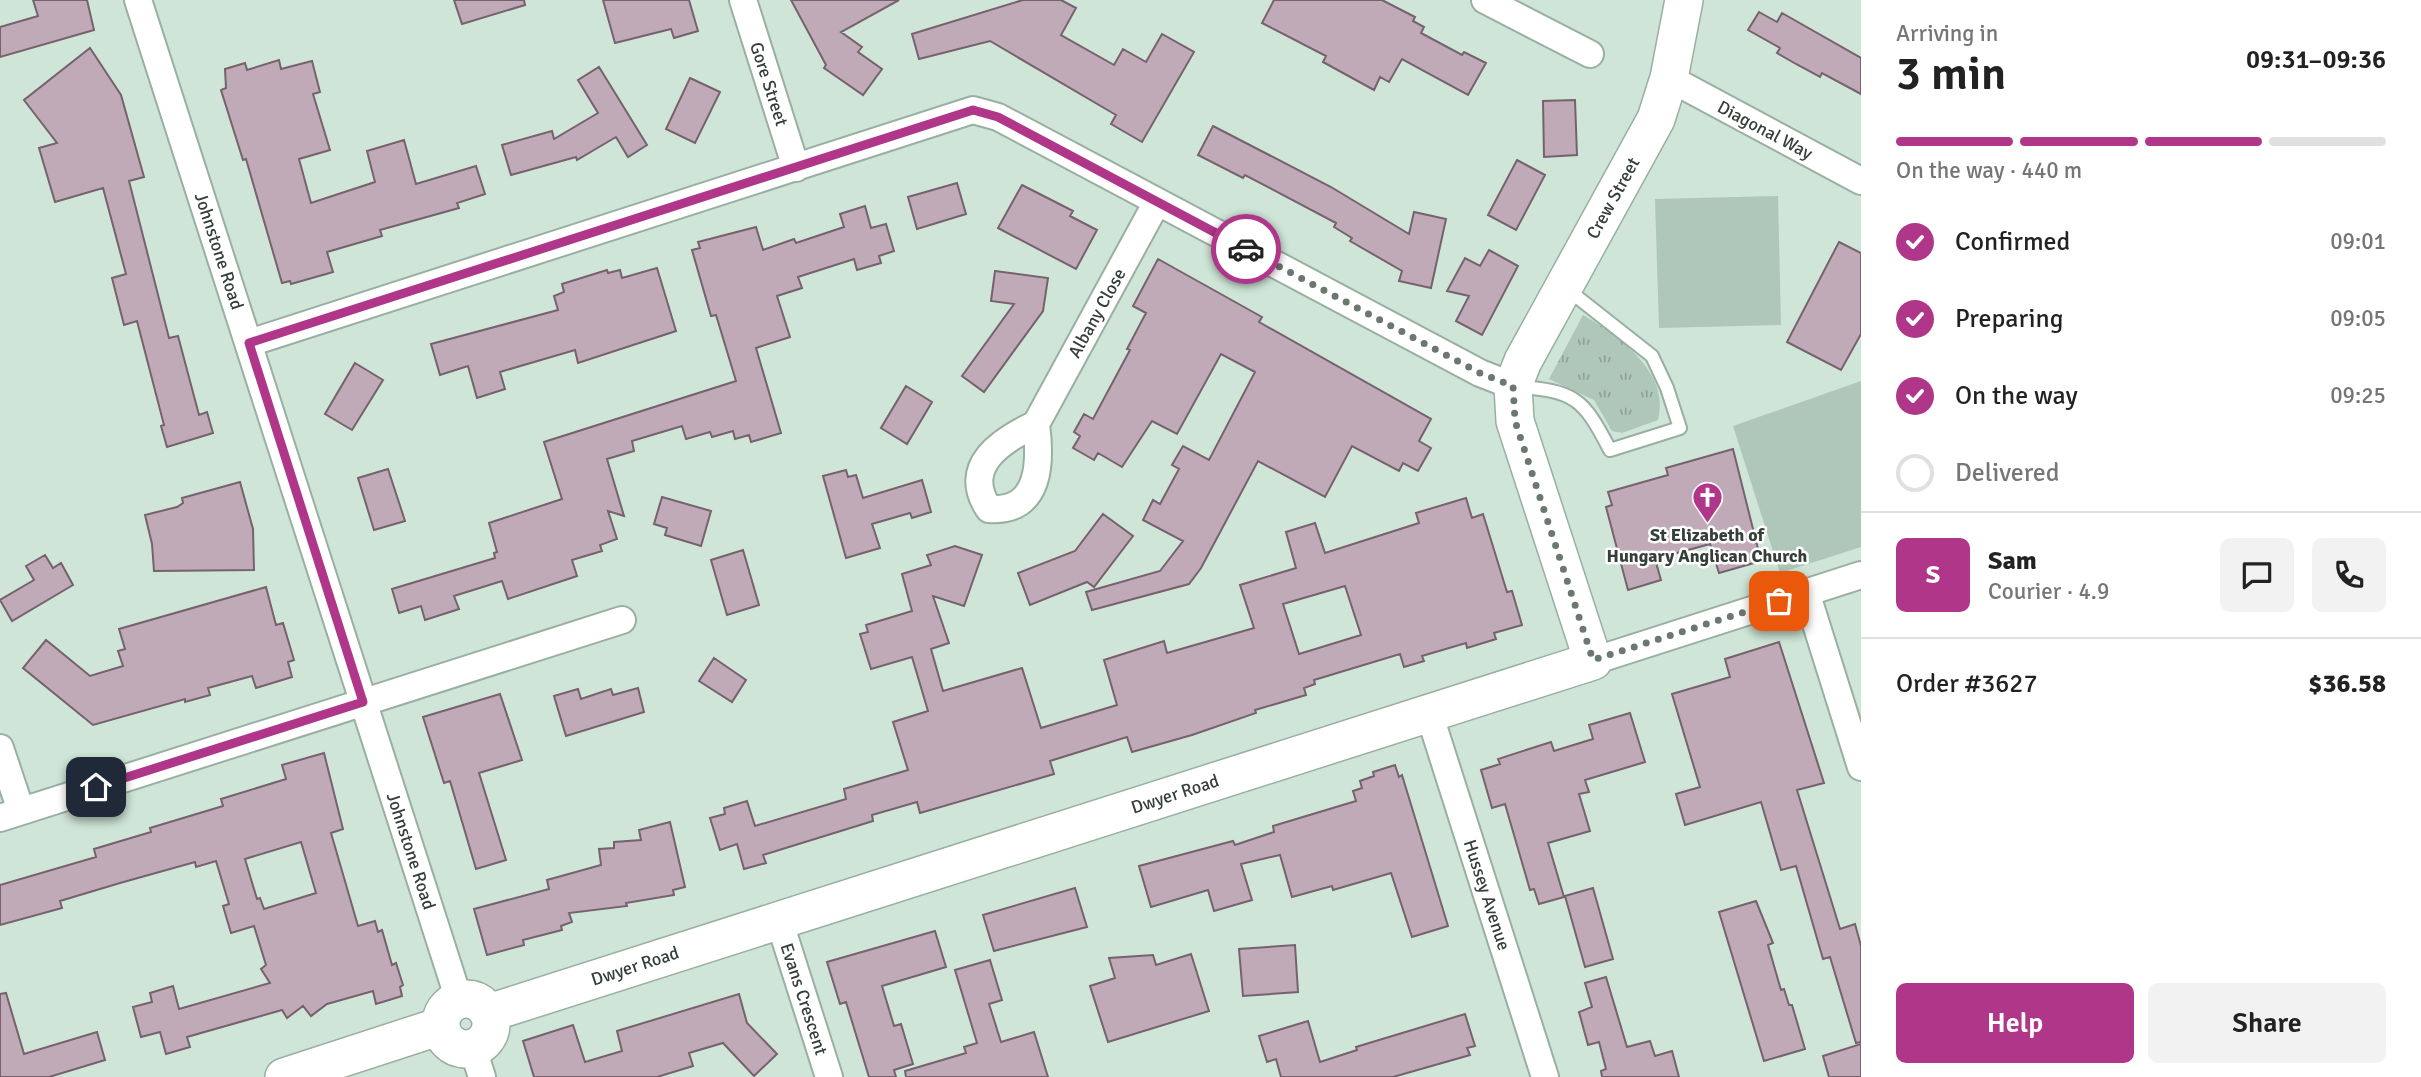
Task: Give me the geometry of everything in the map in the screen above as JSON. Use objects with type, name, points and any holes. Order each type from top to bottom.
[{"type":"street","name":"Johnstone Road","points":[[138,0],[463,1013]]},
{"type":"street","name":"Gore Street","points":[[743,0],[796,167]]},
{"type":"street","points":[[1485,0],[1514,8],[1590,54]]},
{"type":"street","name":"Crew Street","points":[[1513,386],[1523,361],[1656,119],[1669,78],[1684,0]]},
{"type":"street","name":"Diagonal Way","points":[[1669,78],[1861,181]]},
{"type":"street","points":[[249,343],[973,110],[998,117],[1480,373],[1513,386],[1515,421],[1593,660]]},
{"type":"street","name":"Albany Close","points":[[1036,424],[1157,202]]},
{"type":"street","name":"Dwyer Road","points":[[292,1076],[463,1013],[779,920],[1861,575]]},
{"type":"street","points":[[1806,592],[1861,767]]},
{"type":"street","points":[[0,748],[11,815],[622,620]]},
{"type":"street","name":"Hussey Avenue","points":[[1429,713],[1545,1077]]},
{"type":"street","name":"Evans Crescent","points":[[779,920],[829,1077]]},
{"type":"street","points":[[463,1013],[448,1042],[477,1063]]},
{"type":"lane","points":[[1513,386],[1557,390],[1580,401],[1593,417],[1610,450],[1680,428],[1667,388],[1652,356],[1563,287]]},
{"type":"green space","points":[[1778,196],[1781,325],[1659,328],[1655,199]]},
{"type":"green space","points":[[1583,315],[1626,345],[1649,371],[1657,387],[1660,403],[1658,420],[1622,433],[1612,431],[1594,400],[1549,379]]},
{"type":"green space","points":[[1861,381],[1861,547],[1780,573],[1733,426]]},
{"type":"building","points":[[33,0],[87,0],[94,30],[0,57],[0,27],[38,16]]},
{"type":"building","points":[[454,0],[524,0],[525,5],[462,24]]},
{"type":"building","points":[[603,0],[689,0],[698,31],[674,38],[671,29],[615,43]]},
{"type":"building","points":[[791,0],[899,0],[841,32],[862,47],[858,52],[882,69],[863,95],[824,68],[826,65]]},
{"type":"building","points":[[1023,0],[1061,0],[1076,8],[1061,35],[1114,65],[1123,49],[1146,62],[1162,34],[1194,52],[1142,142],[1111,124],[1116,115],[990,41],[919,59],[912,34]]},
{"type":"building","points":[[1274,0],[1382,0],[1415,17],[1413,21],[1424,27],[1421,33],[1462,55],[1464,52],[1486,63],[1468,95],[1402,59],[1389,82],[1380,77],[1374,90],[1323,62],[1326,56],[1262,23]]},
{"type":"building","points":[[1759,12],[1777,22],[1782,13],[1861,58],[1861,94],[1822,73],[1820,77],[1796,64],[1777,53],[1780,48],[1748,30]]},
{"type":"building","points":[[90,48],[121,95],[144,177],[129,181],[169,338],[178,336],[199,415],[207,412],[213,433],[167,447],[161,426],[164,425],[137,321],[124,325],[112,278],[126,274],[103,188],[55,202],[39,148],[57,143],[24,100]]},
{"type":"building","points":[[279,60],[281,69],[312,61],[320,92],[313,94],[330,150],[299,159],[311,203],[375,182],[367,151],[404,140],[416,184],[476,166],[485,194],[457,203],[459,208],[380,230],[382,236],[327,252],[333,272],[291,284],[290,281],[282,283],[246,159],[243,160],[221,90],[226,88],[225,69],[245,63],[247,70]]},
{"type":"building","points":[[599,67],[647,145],[628,157],[616,137],[577,160],[576,157],[511,175],[502,145],[552,131],[554,139],[598,113],[578,80]]},
{"type":"building","points":[[690,78],[720,92],[695,143],[666,129]]},
{"type":"building","points":[[1575,100],[1577,155],[1544,157],[1543,101]]},
{"type":"building","points":[[1213,126],[1331,187],[1409,234],[1414,212],[1446,219],[1431,288],[1399,281],[1402,271],[1350,241],[1352,238],[1334,227],[1336,223],[1245,175],[1243,178],[1198,155]]},
{"type":"building","points":[[1517,160],[1545,175],[1516,230],[1488,215]]},
{"type":"building","points":[[957,183],[966,214],[917,229],[908,197]]},
{"type":"building","points":[[1022,185],[1073,211],[1070,216],[1097,230],[1076,269],[998,228]]},
{"type":"building","points":[[865,206],[871,228],[886,224],[894,251],[879,256],[881,263],[857,270],[854,259],[798,277],[802,288],[777,296],[790,337],[756,348],[781,433],[751,442],[749,435],[735,439],[733,431],[712,437],[710,432],[686,439],[682,426],[632,441],[634,451],[607,459],[624,516],[608,511],[617,539],[600,545],[602,551],[572,560],[577,576],[508,599],[502,581],[454,596],[459,609],[425,620],[421,606],[399,613],[392,589],[495,558],[494,553],[497,552],[489,523],[562,499],[544,442],[736,381],[716,315],[711,316],[692,250],[700,248],[698,242],[756,227],[763,250],[794,239],[796,243],[844,227],[840,214]]},
{"type":"building","points":[[1839,242],[1861,253],[1861,334],[1841,370],[1787,342]]},
{"type":"building","points":[[1489,250],[1518,266],[1482,335],[1456,321],[1469,296],[1447,291],[1465,258],[1480,266]]},
{"type":"building","points":[[1158,259],[1262,317],[1259,322],[1431,419],[1419,441],[1431,448],[1418,471],[1403,463],[1399,471],[1352,446],[1325,497],[1258,461],[1201,568],[1189,584],[1092,610],[1086,592],[1160,571],[1183,541],[1143,520],[1153,500],[1160,504],[1179,469],[1172,465],[1183,446],[1209,460],[1255,372],[1221,354],[1177,434],[1152,421],[1122,467],[1098,453],[1094,460],[1073,448],[1080,436],[1074,432],[1084,414],[1093,419],[1130,350],[1127,349],[1146,313],[1133,306]]},
{"type":"building","points":[[657,268],[676,331],[578,363],[575,350],[500,372],[505,389],[477,398],[468,366],[440,375],[431,344],[558,310],[554,296],[564,292],[562,284],[607,270],[608,273],[620,270],[622,278]]},
{"type":"building","points":[[995,271],[1048,278],[1043,311],[984,392],[962,376],[1014,304],[991,301]]},
{"type":"building","points":[[355,363],[383,380],[352,430],[325,414]]},
{"type":"building","points":[[906,386],[932,402],[907,444],[881,428]]},
{"type":"building","name":"St Elizabeth of Hungary Anglican Church","points":[[1733,449],[1761,561],[1719,573],[1710,544],[1655,559],[1661,580],[1628,590],[1606,507],[1612,505],[1608,492],[1668,475],[1666,468]]},
{"type":"building","points":[[388,469],[405,521],[374,530],[358,478]]},
{"type":"building","points":[[846,470],[848,477],[856,475],[863,498],[922,480],[931,512],[912,518],[910,513],[872,524],[880,548],[846,558],[823,476]]},
{"type":"building","points":[[240,482],[253,529],[254,570],[154,571],[152,544],[145,515],[177,507],[183,503],[182,498]]},
{"type":"building","points":[[662,497],[711,511],[701,546],[665,535],[667,528],[654,524]]},
{"type":"building","points":[[1466,498],[1472,518],[1483,514],[1507,592],[1512,591],[1522,625],[1494,633],[1496,639],[1467,648],[1466,643],[1422,656],[1424,661],[1404,667],[1400,654],[1314,680],[1315,684],[1304,688],[1306,695],[1255,710],[1256,713],[1192,735],[1132,752],[1127,737],[1050,761],[1054,774],[920,813],[917,802],[872,815],[873,821],[763,855],[766,863],[744,869],[737,844],[720,850],[710,818],[725,814],[724,808],[747,801],[755,826],[846,799],[844,789],[908,770],[893,722],[928,711],[912,657],[871,669],[860,634],[868,632],[866,625],[912,611],[902,574],[931,565],[927,555],[955,546],[982,555],[964,606],[933,596],[949,643],[931,649],[943,691],[1022,668],[1041,728],[1117,705],[1104,660],[1164,641],[1167,653],[1254,628],[1240,585],[1296,568],[1286,532],[1315,523],[1325,553],[1419,523],[1416,513]],"holes":[[[1345,586],[1361,635],[1299,654],[1283,604]]]},
{"type":"building","points":[[1103,514],[1133,536],[1094,587],[1087,582],[1030,605],[1018,573],[1075,551]]},
{"type":"building","points":[[743,550],[759,605],[727,615],[711,560]]},
{"type":"building","points":[[45,555],[53,568],[61,563],[73,585],[12,621],[0,600],[34,580],[26,566]]},
{"type":"building","points":[[266,587],[276,625],[283,623],[294,660],[288,662],[292,677],[256,688],[252,676],[208,688],[210,695],[185,702],[185,699],[93,725],[23,668],[46,640],[90,676],[123,666],[118,651],[125,649],[119,629]]},
{"type":"building","points":[[1779,642],[1824,783],[1797,790],[1840,929],[1855,924],[1861,946],[1861,1042],[1856,1043],[1830,957],[1823,959],[1796,866],[1781,870],[1761,802],[1685,825],[1676,794],[1700,787],[1672,694],[1730,677],[1725,659]]},
{"type":"building","points":[[714,658],[746,680],[732,702],[699,681]]},
{"type":"building","points":[[638,688],[644,712],[566,736],[554,696],[578,689],[581,699],[611,689],[613,695]]},
{"type":"building","points":[[500,694],[522,760],[479,773],[506,860],[476,869],[450,781],[444,783],[423,717]]},
{"type":"building","points":[[1630,713],[1645,762],[1585,780],[1589,792],[1579,794],[1590,831],[1548,843],[1564,897],[1539,904],[1534,889],[1530,890],[1505,804],[1492,808],[1481,770],[1500,764],[1498,759],[1551,742],[1554,751],[1593,739],[1589,725]]},
{"type":"building","points":[[324,753],[343,829],[331,833],[358,926],[375,921],[378,932],[382,930],[392,965],[396,963],[403,985],[400,987],[402,996],[376,1004],[373,991],[327,1004],[311,1016],[303,1006],[287,1018],[282,1010],[187,1037],[190,1047],[166,1054],[160,1032],[141,1037],[133,1007],[152,1002],[150,993],[173,986],[179,1009],[270,983],[261,969],[266,965],[254,926],[231,933],[223,906],[229,904],[216,861],[196,867],[195,862],[120,883],[60,901],[62,908],[0,925],[0,885],[96,857],[94,849],[151,832],[150,828],[223,806],[221,799],[286,779],[282,765]],"holes":[[[301,842],[316,893],[264,909],[260,898],[257,899],[245,859]]]},
{"type":"building","points":[[1395,765],[1399,777],[1402,775],[1448,926],[1412,937],[1391,873],[1333,890],[1332,886],[1292,897],[1280,855],[1241,864],[1252,900],[1214,911],[1208,890],[1151,907],[1139,866],[1233,841],[1235,845],[1274,832],[1273,826],[1356,801],[1353,791],[1362,788],[1360,781],[1374,776],[1373,772]]},
{"type":"building","points":[[670,822],[685,887],[673,890],[674,895],[626,903],[627,906],[569,913],[572,922],[561,926],[562,930],[523,940],[524,945],[487,955],[474,909],[549,889],[547,880],[601,865],[599,849],[614,848],[614,842],[641,840],[639,830]]},
{"type":"building","points":[[1075,888],[1087,927],[994,951],[983,915]]},
{"type":"building","points":[[1593,888],[1613,959],[1585,967],[1565,896]]},
{"type":"building","points":[[1756,901],[1773,943],[1768,945],[1781,990],[1784,989],[1789,1005],[1792,1005],[1805,1049],[1764,1061],[1719,912]]},
{"type":"building","points":[[935,931],[946,967],[882,986],[894,1026],[901,1024],[913,1064],[894,1070],[896,1077],[869,1077],[846,1002],[840,1004],[827,962]]},
{"type":"building","points":[[1295,945],[1298,992],[1243,996],[1239,949]]},
{"type":"building","points":[[1191,954],[1209,1011],[1108,1042],[1090,986],[1115,978],[1109,958],[1153,955],[1156,965]]},
{"type":"building","points":[[990,960],[1002,1000],[989,1004],[1001,1042],[1034,1032],[1048,1077],[906,1077],[905,1071],[966,1053],[964,1047],[977,1043],[955,970]]},
{"type":"building","points":[[1606,977],[1627,1047],[1650,1041],[1655,1056],[1672,1051],[1679,1077],[1602,1077],[1601,1071],[1606,1069],[1599,1042],[1588,1045],[1579,1012],[1592,1007],[1585,983]]},
{"type":"building","points":[[6,993],[24,1054],[97,1032],[105,1060],[49,1077],[0,1077],[0,994]]},
{"type":"building","points":[[739,994],[747,1023],[777,1054],[754,1076],[723,1043],[689,1053],[693,1066],[657,1077],[534,1077],[523,1041],[573,1025],[585,1062],[622,1051],[617,1031]]},
{"type":"building","points":[[1465,1014],[1475,1046],[1467,1048],[1470,1055],[1393,1077],[1281,1077],[1276,1059],[1267,1062],[1259,1036],[1308,1021],[1320,1062],[1357,1050],[1356,1047]]},
{"type":"building","points":[[1861,1044],[1861,1077],[1829,1077],[1823,1056]]},
{"type":"way so far","points":[[1246,249],[1480,373],[1513,386],[1515,421],[1593,660],[1779,601]]},
{"type":"place","name":"St Elizabeth of Hungary Anglican Church","points":[[1707,524]]},
{"type":"route","points":[[96,787],[363,702],[249,343],[973,110],[998,117],[1246,249]]}]
